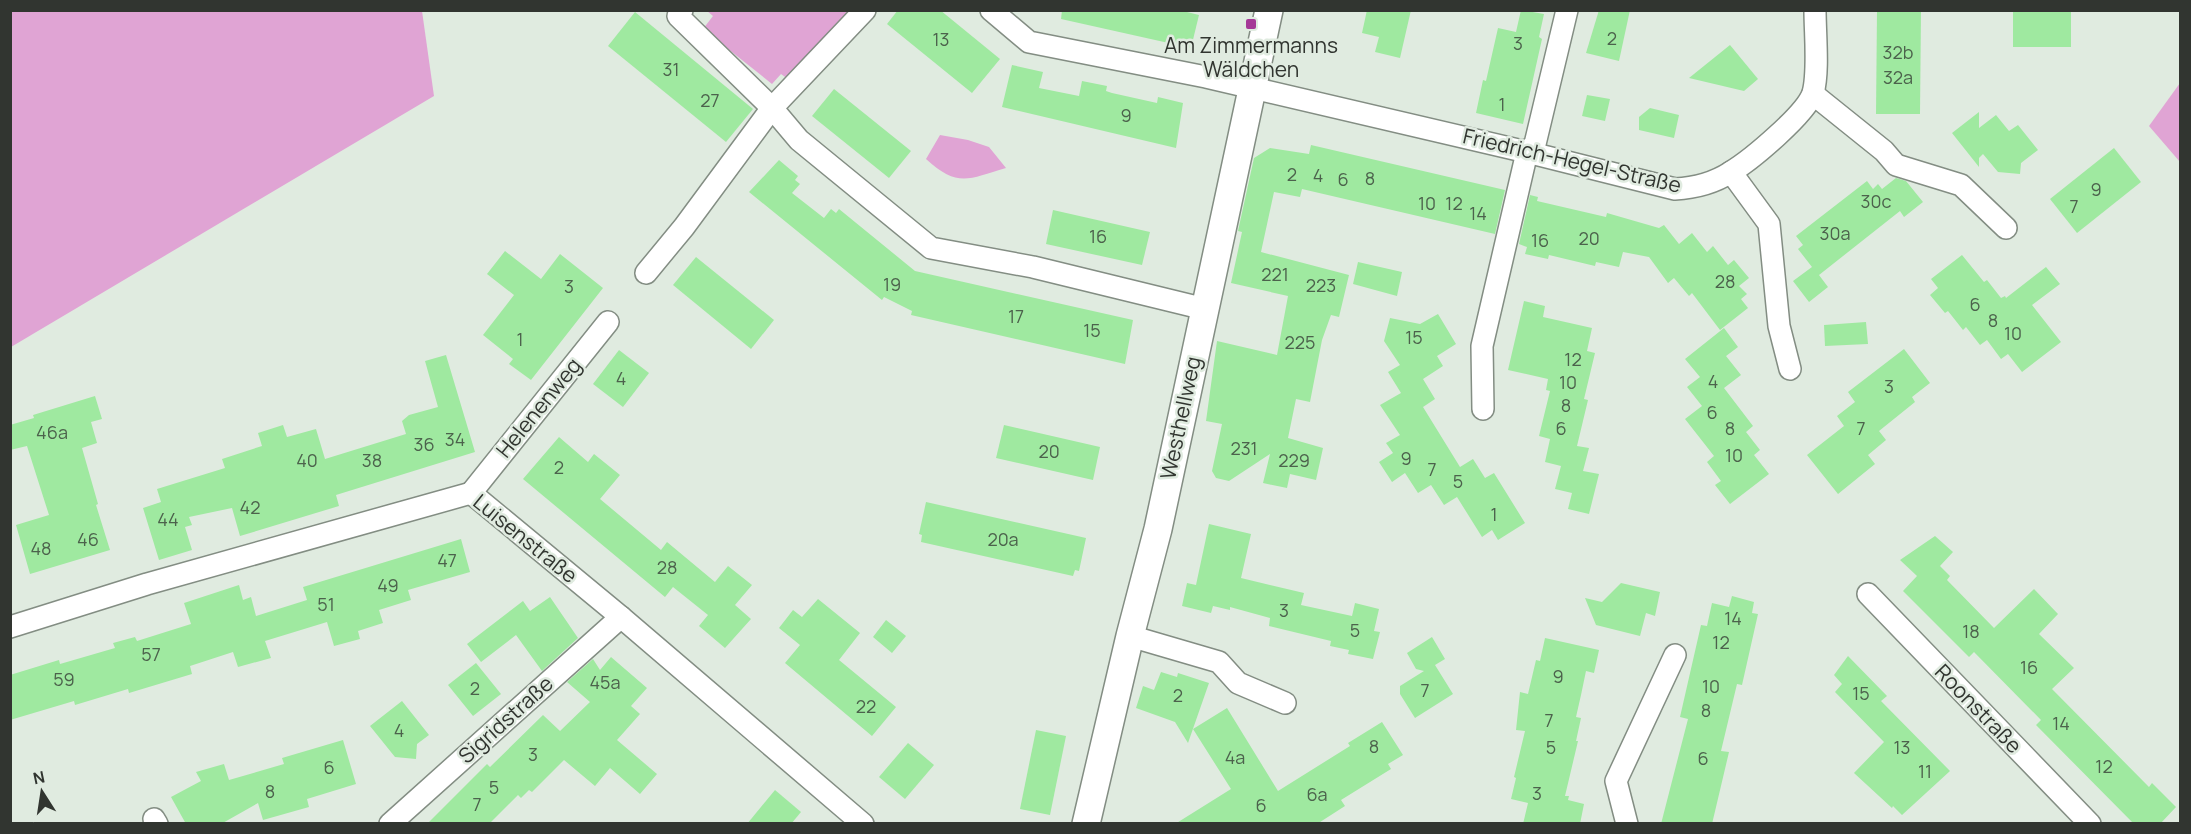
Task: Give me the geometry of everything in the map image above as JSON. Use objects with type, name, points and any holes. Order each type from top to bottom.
[{"type":"street","points":[[682,10],[678,16],[772,108],[799,140],[931,248],[1033,267],[1205,309]]},
{"type":"street","points":[[646,273],[684,227],[772,108],[864,10]]},
{"type":"street","points":[[991,10],[1029,42],[1206,77],[1253,89]]},
{"type":"street","name":"Westhellweg","points":[[1086,824],[1130,636],[1158,529],[1269,10]]},
{"type":"street","points":[[1483,409],[1482,346],[1527,152],[1535,144],[1567,10]]},
{"type":"street","name":"Friedrich-Hegel-Straße","points":[[1253,89],[1527,152],[1675,189],[1693,188],[1731,172],[1793,121],[1805,108],[1812,94],[1815,80],[1815,10]]},
{"type":"street","points":[[1812,94],[1884,152],[1896,165],[1961,185],[2006,228]]},
{"type":"street","points":[[1731,172],[1769,224],[1779,326],[1791,369]]},
{"type":"street","name":"Helenenweg","points":[[471,493],[608,322]]},
{"type":"street","name":"Luisenstraße","points":[[10,627],[147,584],[471,493],[621,617],[863,824]]},
{"type":"street","name":"Roonstraße","points":[[1868,594],[2090,824]]},
{"type":"street","name":"Sigridstraße","points":[[390,824],[621,617]]},
{"type":"street","points":[[1130,636],[1219,662],[1238,683],[1285,703]]},
{"type":"street","points":[[1627,824],[1616,781],[1676,655]]},
{"type":"shaded area","points":[[10,11],[422,11],[434,96],[11,347]]},
{"type":"shaded area","points":[[707,11],[850,11],[792,82],[781,74],[772,84],[703,29],[713,16]]},
{"type":"shaded area","points":[[2180,83],[2180,162],[2149,126]]},
{"type":"shaded area","points":[[940,135],[968,140],[989,147],[1006,168],[972,178],[947,174],[926,159]]},
{"type":"building","points":[[898,10],[940,10],[1000,59],[972,93],[887,24]]},
{"type":"building","points":[[1062,10],[1179,10],[1199,15],[1191,48],[1061,19]]},
{"type":"building","points":[[1367,10],[1411,10],[1400,58],[1375,52],[1379,37],[1362,33]]},
{"type":"building","points":[[1521,10],[1544,14],[1539,37],[1542,39],[1523,124],[1476,113],[1498,28],[1516,32]]},
{"type":"building","points":[[1599,10],[1630,10],[1619,61],[1586,53]]},
{"type":"building","points":[[1877,10],[1921,10],[1920,114],[1876,114]]},
{"type":"building","points":[[2013,10],[2071,10],[2071,47],[2013,47]]},
{"type":"building","points":[[635,12],[753,109],[726,142],[608,46]]},
{"type":"building","points":[[1730,45],[1758,79],[1744,91],[1689,78]]},
{"type":"building","points":[[1012,65],[1043,72],[1039,88],[1079,96],[1082,81],[1107,86],[1106,91],[1112,93],[1157,103],[1158,97],[1183,103],[1176,148],[1002,107]]},
{"type":"building","points":[[834,89],[911,151],[889,178],[812,116]]},
{"type":"building","points":[[1587,95],[1610,99],[1605,121],[1582,116]]},
{"type":"building","points":[[1650,108],[1679,115],[1674,138],[1639,130],[1639,117]]},
{"type":"building","points":[[1979,112],[1979,128],[1996,115],[2009,131],[2018,125],[2038,150],[2021,163],[2020,174],[1998,172],[1983,154],[1979,158],[1979,167],[1952,133]]},
{"type":"building","points":[[1311,145],[1505,190],[1495,234],[1302,189],[1300,197],[1274,192],[1261,252],[1349,275],[1339,317],[1331,315],[1322,340],[1310,402],[1296,399],[1288,438],[1323,448],[1316,480],[1290,474],[1287,488],[1263,483],[1270,454],[1229,481],[1216,478],[1212,471],[1222,424],[1206,421],[1217,341],[1277,355],[1288,296],[1231,283],[1242,232],[1238,231],[1254,158],[1270,148],[1309,154]]},
{"type":"building","points":[[2114,148],[2141,182],[2077,233],[2050,199]]},
{"type":"building","points":[[779,160],[798,176],[795,180],[800,184],[792,193],[824,218],[831,209],[836,213],[839,209],[915,271],[1133,320],[1125,364],[911,315],[912,311],[884,297],[882,300],[749,192]]},
{"type":"building","points":[[1896,178],[1906,181],[1923,202],[1904,217],[1900,211],[1819,275],[1828,287],[1809,302],[1793,281],[1812,267],[1798,249],[1803,245],[1796,236],[1867,181],[1873,189],[1878,184],[1882,189]]},
{"type":"building","points":[[1530,195],[1538,197],[1537,201],[1606,217],[1607,213],[1659,228],[1664,225],[1679,244],[1692,233],[1707,252],[1713,246],[1728,265],[1734,260],[1749,278],[1739,286],[1747,294],[1741,299],[1748,308],[1720,330],[1692,293],[1689,296],[1674,278],[1668,283],[1649,257],[1623,252],[1619,267],[1596,262],[1595,266],[1549,255],[1548,259],[1525,254],[1527,247],[1519,244]]},
{"type":"building","points":[[1053,210],[1150,232],[1142,265],[1046,244]]},
{"type":"building","points":[[505,251],[541,279],[560,254],[603,288],[531,380],[509,364],[513,359],[483,335],[514,295],[487,274]]},
{"type":"building","points":[[1962,255],[1984,282],[1987,280],[2001,298],[2005,296],[2006,298],[2046,267],[2060,284],[2032,305],[2061,342],[2022,372],[2008,354],[2001,359],[1987,340],[1980,345],[1966,327],[1963,330],[1948,311],[1945,313],[1930,295],[1938,288],[1931,279]]},
{"type":"building","points":[[696,257],[774,320],[751,349],[673,285]]},
{"type":"building","points":[[1358,262],[1402,272],[1397,296],[1353,284]]},
{"type":"building","points":[[1524,301],[1545,306],[1543,317],[1592,328],[1587,351],[1595,353],[1584,399],[1588,400],[1577,446],[1589,448],[1583,471],[1599,474],[1589,514],[1568,509],[1572,493],[1555,489],[1561,466],[1545,462],[1550,439],[1539,436],[1550,391],[1546,390],[1548,379],[1508,370]]},
{"type":"building","points":[[1438,314],[1456,344],[1437,356],[1443,366],[1423,379],[1435,399],[1423,407],[1460,467],[1473,459],[1485,478],[1494,473],[1525,523],[1498,540],[1492,530],[1482,537],[1457,497],[1444,505],[1431,485],[1418,493],[1405,473],[1392,482],[1379,462],[1393,453],[1386,443],[1400,435],[1380,405],[1401,393],[1388,372],[1400,365],[1384,341],[1390,318],[1420,324]]},
{"type":"building","points":[[1866,322],[1868,344],[1825,346],[1824,325]]},
{"type":"building","points":[[1724,328],[1738,347],[1726,356],[1741,375],[1724,388],[1753,426],[1746,432],[1760,450],[1754,455],[1769,474],[1730,504],[1715,485],[1721,481],[1707,462],[1714,456],[1685,419],[1702,406],[1687,387],[1700,377],[1685,359]]},
{"type":"building","points":[[1904,349],[1930,383],[1912,397],[1915,402],[1879,431],[1886,440],[1868,455],[1875,464],[1838,494],[1807,455],[1844,426],[1837,416],[1855,402],[1848,392]]},
{"type":"building","points":[[619,350],[649,373],[623,407],[593,384]]},
{"type":"building","points":[[446,355],[475,452],[336,495],[339,506],[240,536],[232,508],[189,517],[192,525],[185,527],[192,550],[159,560],[143,508],[161,502],[157,489],[225,468],[222,459],[262,446],[258,433],[283,425],[287,437],[316,429],[325,459],[406,434],[402,421],[409,415],[438,407],[425,361]]},
{"type":"building","points":[[95,396],[102,419],[91,422],[97,443],[82,448],[110,550],[30,574],[16,525],[49,515],[27,446],[10,450],[10,425],[34,418],[33,415]]},
{"type":"building","points":[[1004,425],[1100,447],[1093,480],[996,458]]},
{"type":"building","points":[[559,437],[588,462],[594,454],[620,475],[600,499],[661,550],[667,542],[715,582],[728,566],[752,585],[735,605],[751,619],[725,648],[699,626],[708,615],[673,587],[665,597],[523,479]]},
{"type":"building","points":[[926,502],[1086,538],[1079,571],[1075,570],[1073,576],[921,542],[922,535],[919,534]]},
{"type":"building","points":[[1209,524],[1251,534],[1241,578],[1304,593],[1301,605],[1352,616],[1355,603],[1379,609],[1374,631],[1380,632],[1373,659],[1348,654],[1349,650],[1330,646],[1331,641],[1269,626],[1270,618],[1230,607],[1230,610],[1213,606],[1211,613],[1182,606],[1187,583],[1196,585]]},
{"type":"building","points":[[1935,536],[1953,552],[1940,566],[1950,576],[1947,580],[1994,628],[2034,589],[2058,614],[2039,634],[2074,668],[2052,689],[2149,787],[2152,783],[2176,807],[2160,824],[2134,824],[2036,725],[2041,720],[1974,652],[1969,657],[1903,591],[1917,576],[1900,560]]},
{"type":"building","points":[[461,539],[470,572],[408,590],[411,600],[379,610],[383,623],[358,631],[360,639],[334,646],[327,622],[265,641],[271,658],[238,667],[233,652],[190,666],[192,674],[129,693],[128,689],[75,705],[74,701],[10,720],[10,675],[59,660],[60,664],[115,648],[113,643],[135,637],[137,641],[191,624],[184,603],[239,585],[243,600],[251,597],[256,616],[307,600],[303,587]]},
{"type":"building","points":[[1621,583],[1660,592],[1655,616],[1646,613],[1640,636],[1596,625],[1585,598],[1602,602]]},
{"type":"building","points":[[1732,596],[1754,602],[1752,613],[1758,614],[1742,685],[1737,684],[1721,751],[1729,752],[1712,824],[1661,824],[1688,719],[1680,717],[1701,625],[1707,626],[1712,603],[1729,607]]},
{"type":"building","points":[[550,597],[578,638],[542,671],[516,635],[481,662],[467,644],[523,601],[530,611]]},
{"type":"building","points":[[818,599],[860,633],[839,660],[896,707],[872,736],[785,663],[800,645],[779,628],[793,610],[802,617]]},
{"type":"building","points":[[886,620],[906,636],[892,653],[873,637]]},
{"type":"building","points":[[1432,637],[1445,659],[1435,665],[1453,694],[1415,718],[1400,694],[1400,686],[1424,671],[1416,669],[1407,653]]},
{"type":"building","points":[[1545,638],[1599,650],[1594,673],[1586,671],[1576,717],[1581,718],[1576,741],[1578,741],[1565,796],[1569,796],[1568,800],[1584,804],[1580,824],[1523,824],[1528,803],[1511,799],[1525,731],[1516,730],[1520,692],[1528,694],[1536,660],[1540,661]]},
{"type":"building","points":[[1848,656],[1887,696],[1881,701],[1950,771],[1902,815],[1854,773],[1884,742],[1835,692],[1842,684],[1834,675]]},
{"type":"building","points":[[611,657],[647,688],[631,706],[640,714],[617,740],[657,774],[640,794],[610,768],[595,786],[564,760],[532,792],[529,790],[521,798],[518,795],[489,824],[427,824],[487,764],[490,767],[543,715],[560,731],[590,702],[567,682],[593,659],[600,670]]},
{"type":"building","points":[[476,663],[501,694],[473,716],[448,685]]},
{"type":"building","points":[[1161,672],[1177,677],[1178,673],[1209,683],[1188,743],[1175,722],[1136,708],[1143,686],[1154,690]]},
{"type":"building","points":[[402,701],[429,735],[417,744],[416,759],[395,757],[370,726]]},
{"type":"building","points":[[1227,708],[1278,791],[1350,746],[1348,743],[1382,722],[1403,755],[1388,764],[1391,769],[1341,800],[1345,806],[1317,824],[1175,824],[1231,789],[1193,729]]},
{"type":"building","points":[[1036,730],[1066,736],[1050,815],[1020,809]]},
{"type":"building","points":[[343,740],[356,784],[307,799],[309,807],[263,820],[258,803],[221,824],[186,824],[171,797],[201,781],[196,772],[224,764],[229,780],[284,764],[282,758]]},
{"type":"building","points":[[908,743],[934,765],[905,799],[879,777]]},
{"type":"building","points":[[775,790],[801,812],[791,824],[747,824]]},
{"type":"place","name":"Am Zimmermanns Wäldchen","points":[[1251,24]]}]
